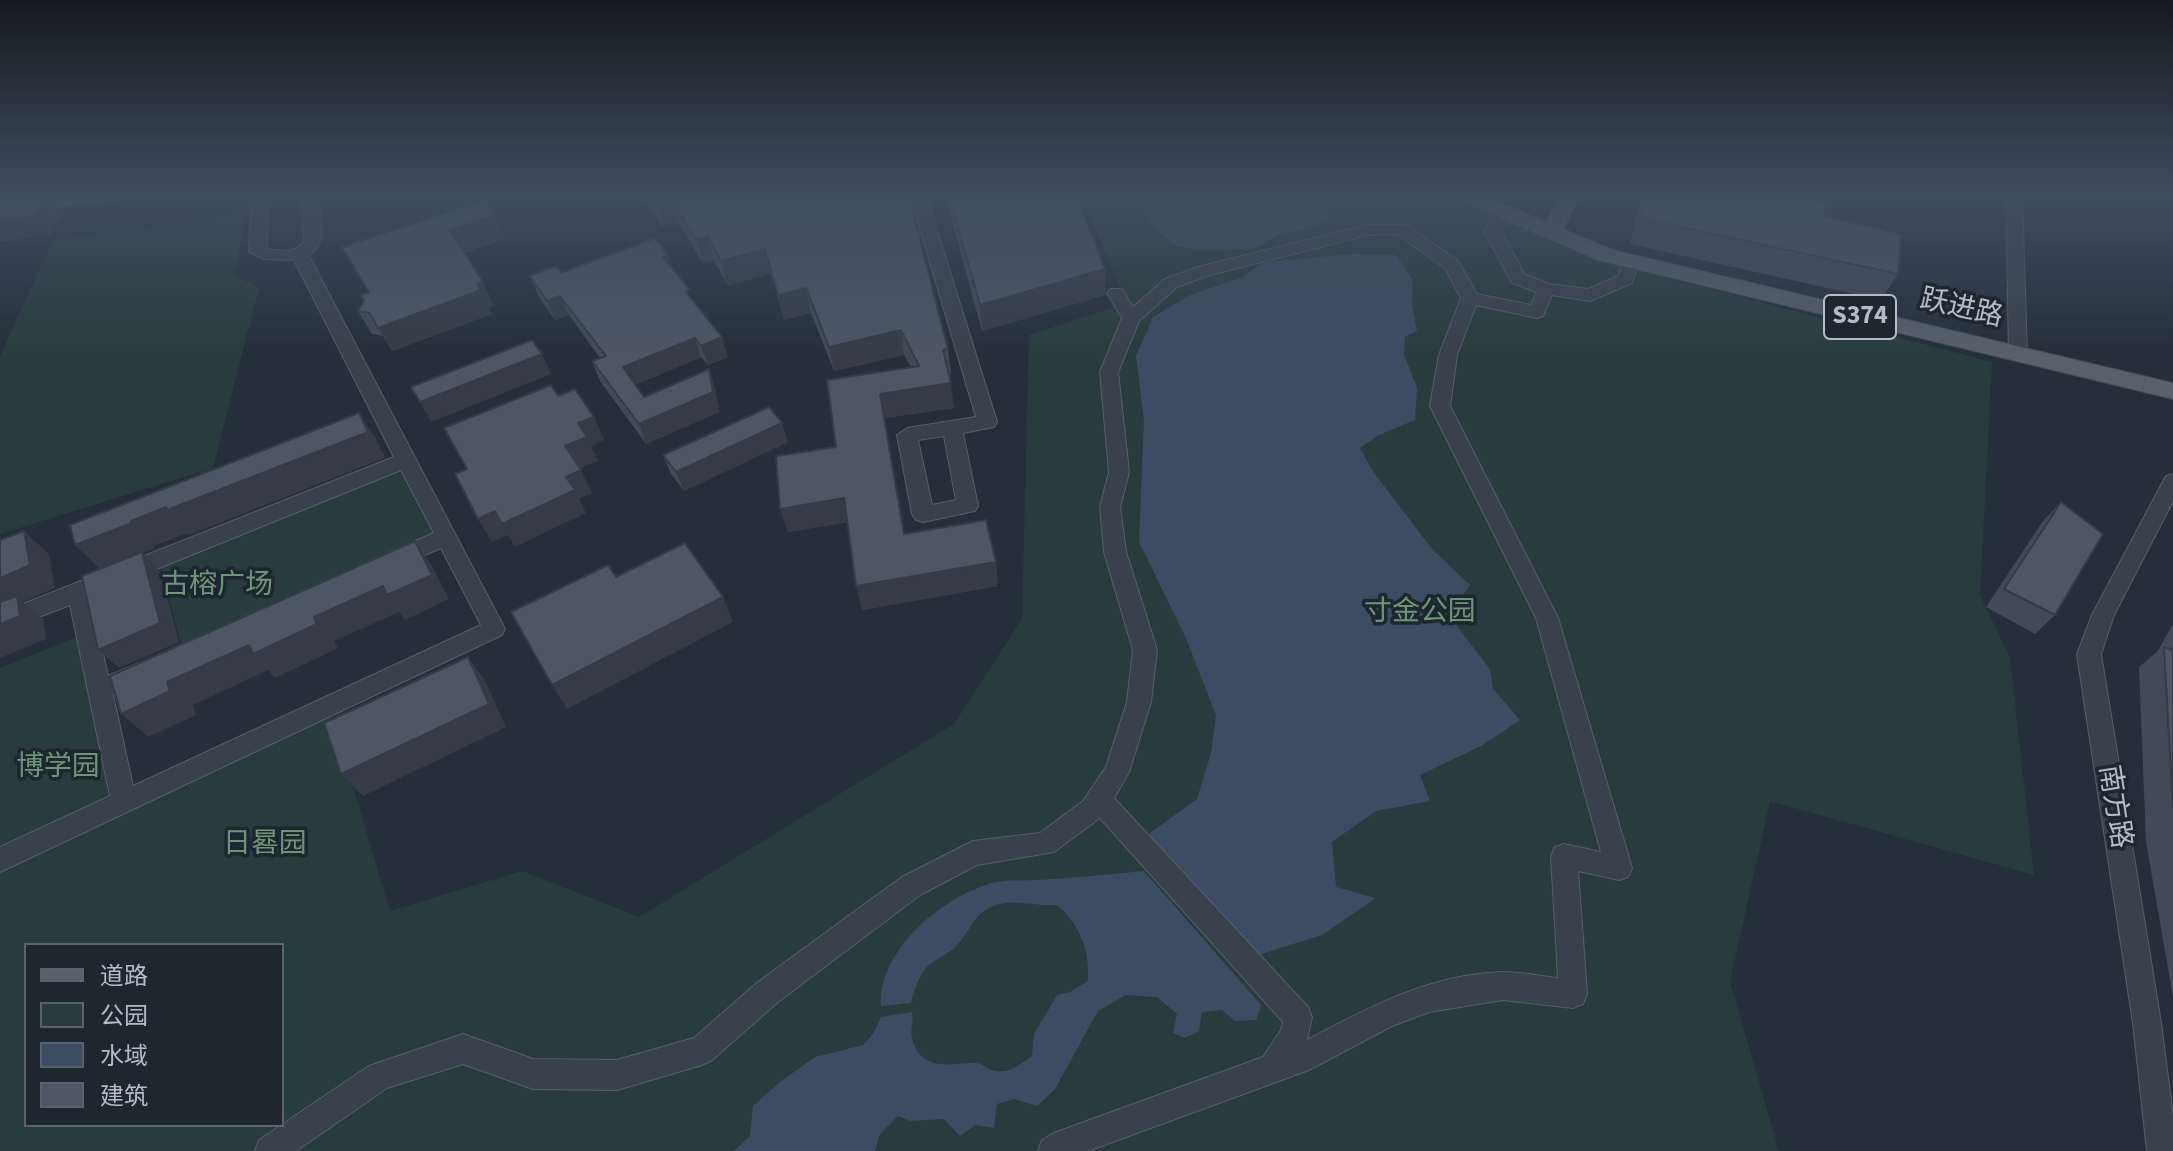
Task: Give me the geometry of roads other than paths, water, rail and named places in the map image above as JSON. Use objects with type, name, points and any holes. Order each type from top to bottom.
[{"type":"main road","name":"跃进路","points":[[1595,249],[1630,261],[2173,391]]},
{"type":"street","points":[[258,249],[258,252],[275,257],[299,254],[308,249]]},
{"type":"street","points":[[934,249],[987,422],[952,428]]},
{"type":"street","points":[[270,1151],[379,1076],[463,1049],[533,1074],[617,1075],[702,1050],[768,992],[911,886],[973,853],[1045,844],[1092,809],[1117,772],[1135,716],[1145,650],[1115,552],[1110,507],[1119,472],[1109,372],[1118,344],[1131,318],[1171,283],[1204,271],[1293,249]]},
{"type":"street","points":[[1429,249],[1452,265],[1470,298],[1537,312],[1546,289]]},
{"type":"street","points":[[1502,249],[1517,278],[1546,289],[1590,295],[1626,279],[1630,261]]},
{"type":"street","points":[[2015,249],[2018,354]]},
{"type":"street","points":[[0,860],[494,629],[299,254]]},
{"type":"street","points":[[1116,293],[1131,318]]},
{"type":"street","points":[[1053,1151],[1309,1055],[1385,1014],[1429,998],[1503,986],[1573,994],[1564,856],[1619,868],[1547,618],[1440,406],[1448,355],[1470,298]]},
{"type":"street","points":[[0,623],[406,460]]},
{"type":"street","name":"南方路","points":[[2162,1151],[2166,1122],[2147,1023],[2089,654],[2103,615],[2173,481]]},
{"type":"street","points":[[373,569],[446,537]]},
{"type":"street","points":[[78,592],[124,802]]},
{"type":"street","points":[[100,690],[156,665]]},
{"type":"street","points":[[1099,799],[1298,1017],[1295,1035],[1272,1069]]},
{"type":"water","points":[[1191,249],[1243,249],[1202,251]]},
{"type":"water","points":[[1352,254],[1396,255],[1413,280],[1412,304],[1417,331],[1405,337],[1404,355],[1417,388],[1415,420],[1379,435],[1360,448],[1372,470],[1432,549],[1470,585],[1449,616],[1490,669],[1493,689],[1520,720],[1481,746],[1420,775],[1430,801],[1376,811],[1332,842],[1336,887],[1376,898],[1322,935],[1255,956],[1146,836],[1197,799],[1211,753],[1216,715],[1185,636],[1139,542],[1144,421],[1136,356],[1153,317],[1190,295],[1240,278],[1265,262]]},
{"type":"water","points":[[1144,871],[1261,1005],[1256,1020],[1235,1021],[1222,1010],[1202,1012],[1199,1031],[1185,1038],[1173,1033],[1177,1014],[1157,997],[1126,995],[1098,1011],[1055,1089],[1037,1106],[1014,1099],[997,1104],[994,1128],[975,1125],[960,1136],[944,1119],[911,1121],[898,1116],[880,1134],[875,1151],[734,1151],[750,1136],[753,1106],[815,1057],[863,1045],[873,1034],[881,1017],[912,1012],[912,1034],[916,1048],[921,1056],[937,1064],[977,1063],[998,1071],[1009,1070],[1023,1063],[1032,1056],[1034,1034],[1057,995],[1070,992],[1088,981],[1082,939],[1072,921],[1057,905],[1009,903],[987,909],[953,949],[926,968],[911,1003],[881,1006],[883,986],[901,947],[916,930],[951,902],[989,884]]},
{"type":"park label","name":"古榕广场","points":[[217,587]]},
{"type":"park label","name":"寸金公园","points":[[1420,614]]},
{"type":"park label","name":"博学园","points":[[58,769]]},
{"type":"park label","name":"日晷园","points":[[265,846]]}]
